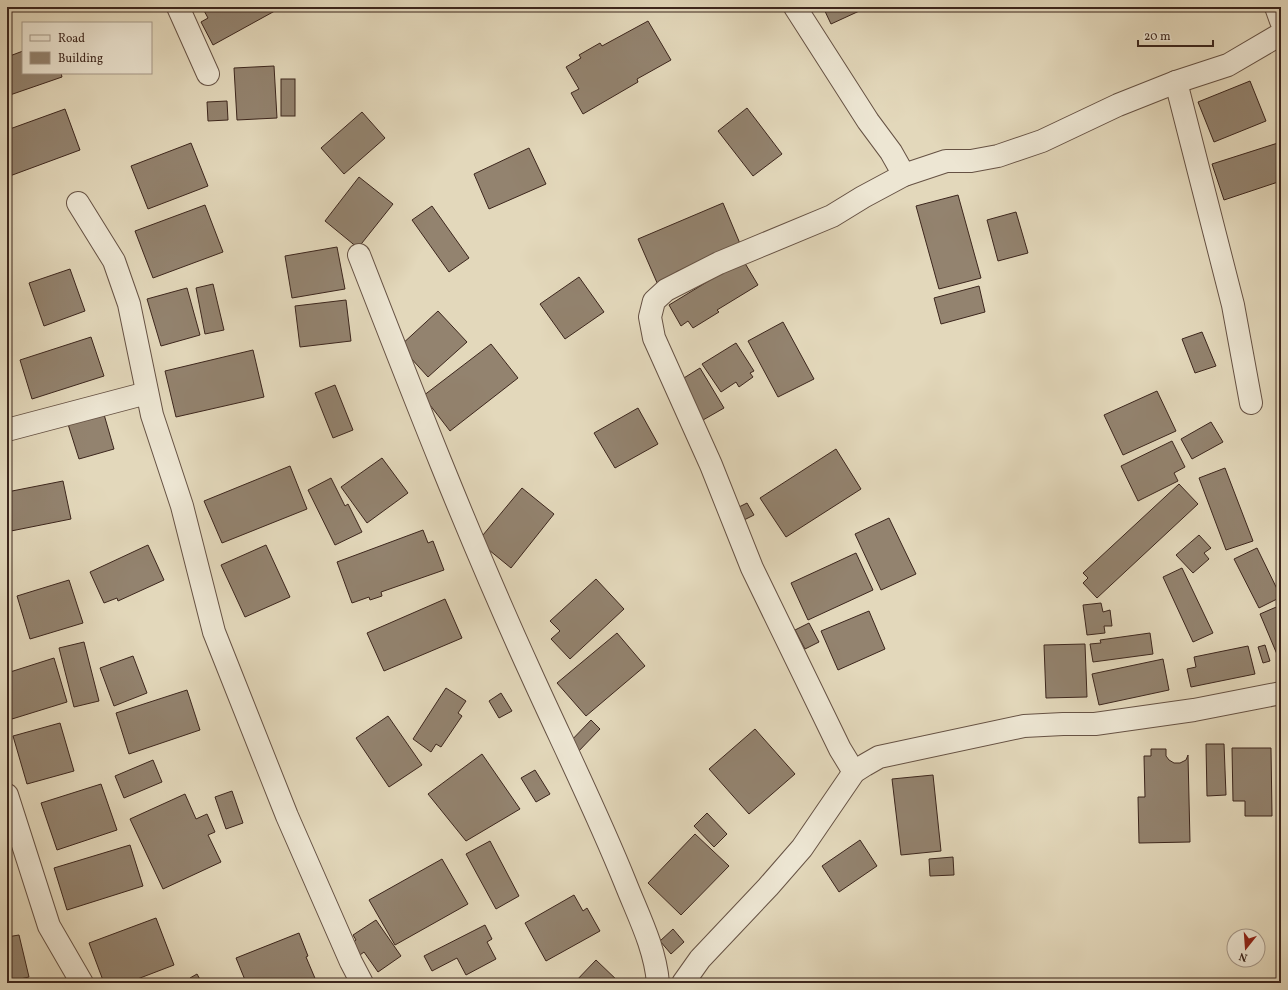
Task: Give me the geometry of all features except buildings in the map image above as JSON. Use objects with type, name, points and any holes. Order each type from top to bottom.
[{"type":"street","points":[[178,7],[208,74]]},
{"type":"street","points":[[795,7],[868,120],[891,152],[904,175]]},
{"type":"street","points":[[1276,7],[1281,21]]},
{"type":"street","points":[[854,772],[840,749],[752,568],[711,465],[654,338],[650,317],[654,301],[666,290],[719,263],[832,216],[904,175],[946,161],[971,161],[998,156],[1042,141],[1118,105],[1176,82],[1228,65],[1281,34]]},
{"type":"street","points":[[1176,82],[1232,305],[1251,403]]},
{"type":"street","points":[[78,203],[114,261],[129,304],[152,415],[182,506],[214,632],[287,816],[351,962],[362,983]]},
{"type":"street","points":[[359,255],[454,494],[528,667],[611,848],[648,939],[657,968],[658,983]]},
{"type":"street","points":[[7,430],[147,393]]},
{"type":"street","points":[[683,983],[700,959],[768,887],[802,848],[854,772],[865,764],[879,758],[1024,726],[1095,724],[1194,710],[1281,693]]},
{"type":"street","points":[[7,795],[49,926],[82,983]]}]
